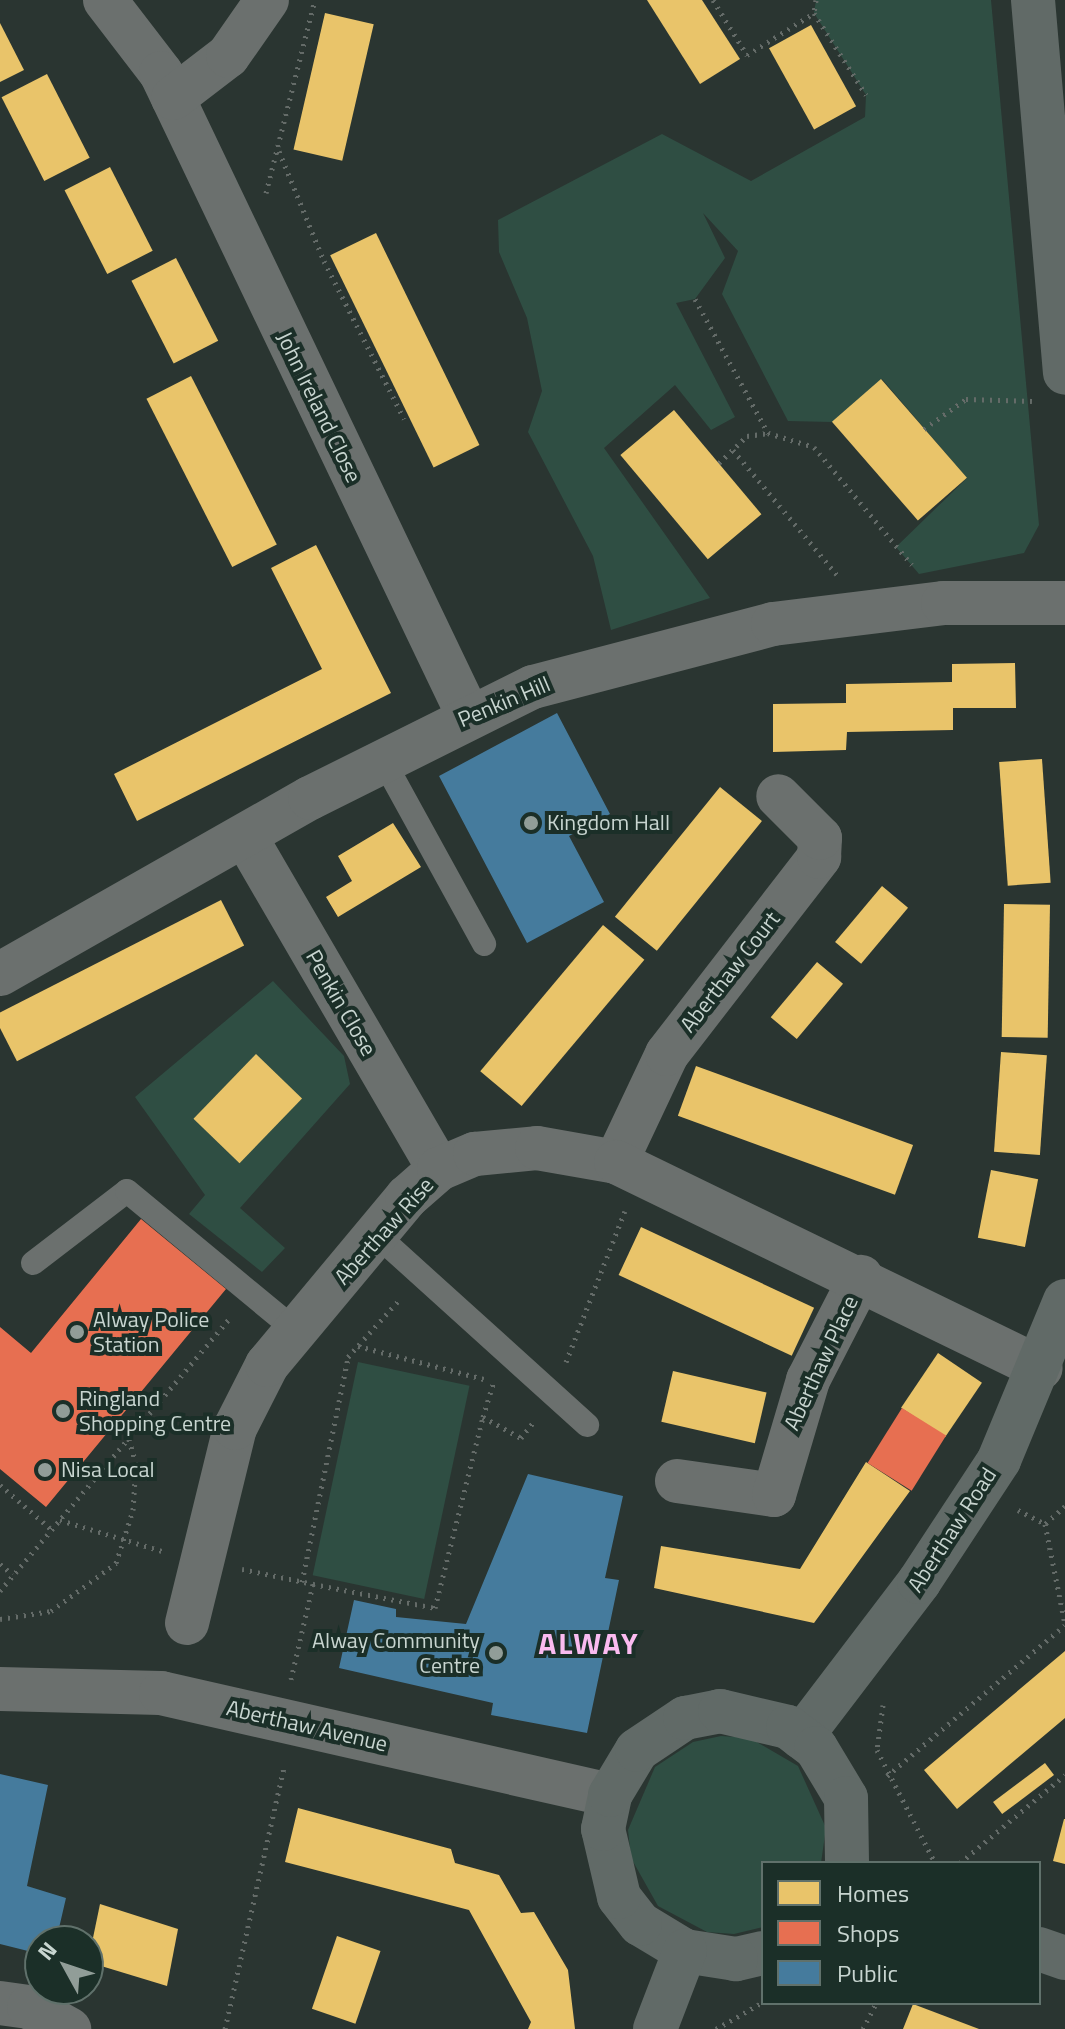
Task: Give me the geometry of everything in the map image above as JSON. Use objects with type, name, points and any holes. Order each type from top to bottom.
[{"type":"street","name":"John Ireland Close","points":[[105,0],[148,52],[173,98],[468,715]]},
{"type":"street","points":[[173,98],[243,40],[267,0]]},
{"type":"street","points":[[1033,0],[1058,386]]},
{"type":"street","name":"Penkin Hill","points":[[0,974],[383,760],[468,715],[533,687],[688,642],[868,612],[943,603],[1065,603]]},
{"type":"street","name":"Aberthaw Court","points":[[628,1168],[667,1054],[819,857],[820,838],[778,796]]},
{"type":"street","name":"Penkin Close","points":[[245,836],[439,1169]]},
{"type":"street","name":"Aberthaw Rise","points":[[187,1623],[244,1407],[296,1331],[439,1169],[506,1148],[628,1168],[861,1277],[1041,1368]]},
{"type":"street","name":"Aberthaw Place","points":[[677,1481],[774,1495],[808,1380],[861,1277]]},
{"type":"street","name":"Aberthaw Road","points":[[801,1737],[980,1491],[1041,1368],[1065,1301]]},
{"type":"street","name":"Aberthaw Avenue","points":[[0,1689],[161,1693],[610,1795]]},
{"type":"street","points":[[761,1953],[736,1959],[685,1951],[640,1924],[619,1897],[605,1852],[610,1795],[637,1750],[685,1718],[755,1714],[801,1737],[834,1771],[846,1798],[847,1861]]},
{"type":"street","points":[[1041,1950],[1065,1958]]},
{"type":"street","points":[[655,2029],[685,1951]]},
{"type":"street","points":[[0,2003],[29,2007],[69,2029]]},
{"type":"lane","points":[[383,760],[484,944]]},
{"type":"lane","points":[[33,1263],[127,1191],[296,1331]]},
{"type":"lane","points":[[378,1236],[587,1425]]},
{"type":"path","points":[[265,197],[315,0]]},
{"type":"path","points":[[713,0],[747,55],[814,13]]},
{"type":"path","points":[[816,0],[814,13],[866,95]]},
{"type":"path","points":[[279,151],[324,261],[404,419]]},
{"type":"path","points":[[695,299],[768,433]]},
{"type":"path","points":[[924,429],[966,399],[1058,386]]},
{"type":"path","points":[[719,463],[747,436],[768,433],[814,447],[943,603]]},
{"type":"path","points":[[733,450],[868,612]]},
{"type":"path","points":[[483,1417],[521,1438],[554,1395],[628,1168]]},
{"type":"path","points":[[302,1582],[348,1357],[421,1275]]},
{"type":"path","points":[[0,1591],[216,1335]]},
{"type":"path","points":[[60,1520],[126,1542],[203,1561],[435,1608],[494,1382],[358,1346]]},
{"type":"path","points":[[0,1619],[26,1619],[77,1599],[116,1563],[126,1542],[136,1464],[129,1439]]},
{"type":"path","points":[[0,1485],[51,1529]]},
{"type":"path","points":[[1011,1521],[1024,1498]]},
{"type":"path","points":[[1045,1524],[1065,1506]]},
{"type":"path","points":[[1018,1510],[1045,1524]]},
{"type":"path","points":[[887,1776],[1065,1625],[1045,1524]]},
{"type":"path","points":[[0,1564],[12,1574]]},
{"type":"path","points":[[281,1719],[313,1584]]},
{"type":"path","points":[[892,1692],[874,1738],[887,1776],[934,1861]]},
{"type":"path","points":[[225,2029],[286,1768]]},
{"type":"path","points":[[962,1861],[1065,1775]]},
{"type":"path","points":[[716,2029],[761,2003]]},
{"type":"path","points":[[863,2029],[875,2005]]},
{"type":"green space","points":[[816,0],[991,0],[1039,525],[1024,553],[919,574],[896,547],[967,478],[882,379],[832,422],[788,421],[722,294],[738,251],[703,213],[725,258],[695,299],[676,303],[735,417],[711,430],[675,385],[604,448],[710,598],[611,630],[593,556],[528,432],[542,391],[527,318],[499,252],[498,220],[662,134],[751,181],[865,117],[866,95],[814,13]]},
{"type":"green space","points":[[273,981],[344,1056],[350,1084],[240,1208],[285,1248],[262,1272],[189,1214],[205,1195],[135,1097]]},
{"type":"green space","points":[[358,1362],[470,1386],[424,1599],[313,1575]]},
{"type":"green space","points":[[721,1736],[750,1738],[798,1766],[826,1828],[821,1861],[761,1861],[761,1927],[734,1934],[707,1932],[658,1906],[631,1858],[628,1830],[655,1767],[693,1742]]},
{"type":"building: Homes","points":[[647,0],[702,0],[740,59],[700,84]]},
{"type":"building: Homes","points":[[325,13],[374,24],[342,161],[294,149]]},
{"type":"building: Homes","points":[[0,23],[24,70],[0,82]]},
{"type":"building: Homes","points":[[811,25],[856,106],[814,130],[769,48]]},
{"type":"building: Homes","points":[[47,74],[90,158],[44,181],[2,97]]},
{"type":"building: Homes","points":[[110,167],[153,251],[107,274],[65,190]]},
{"type":"building: Homes","points":[[376,233],[479,445],[434,467],[330,255]]},
{"type":"building: Homes","points":[[176,258],[218,341],[174,364],[131,281]]},
{"type":"building: Homes","points":[[191,376],[277,544],[232,567],[146,399]]},
{"type":"building: Homes","points":[[881,379],[967,478],[918,521],[832,422]]},
{"type":"building: Homes","points":[[674,410],[761,514],[708,559],[620,455]]},
{"type":"building: Homes","points":[[316,545],[391,693],[137,821],[114,774],[322,669],[271,568]]},
{"type":"building: Homes","points":[[1015,663],[1016,708],[953,708],[953,730],[847,732],[846,750],[773,752],[773,704],[846,703],[846,684],[952,682],[952,664]]},
{"type":"building: Homes","points":[[1042,759],[1051,883],[1008,886],[999,762]]},
{"type":"building: Homes","points":[[720,787],[762,821],[657,951],[615,917]]},
{"type":"building: Homes","points":[[393,823],[421,867],[338,917],[326,897],[352,881],[338,856]]},
{"type":"building: Homes","points":[[882,886],[908,908],[861,964],[835,942]]},
{"type":"building: Homes","points":[[221,900],[244,945],[17,1061],[0,1028],[0,1013]]},
{"type":"building: Homes","points":[[1004,904],[1050,905],[1048,1038],[1002,1037]]},
{"type":"building: Homes","points":[[603,925],[644,960],[522,1106],[480,1071]]},
{"type":"building: Homes","points":[[817,962],[843,984],[797,1039],[771,1017]]},
{"type":"building: Homes","points":[[1001,1052],[1047,1055],[1040,1155],[994,1152]]},
{"type":"building: Homes","points":[[256,1054],[302,1098],[240,1163],[193,1119]]},
{"type":"building: Homes","points":[[696,1066],[913,1145],[895,1195],[678,1116]]},
{"type":"building: Homes","points":[[991,1170],[1038,1179],[1025,1247],[978,1238]]},
{"type":"building: Homes","points":[[641,1227],[814,1308],[792,1356],[619,1275]]},
{"type":"building: Homes","points":[[938,1353],[982,1383],[945,1437],[901,1408]]},
{"type":"building: Homes","points":[[673,1371],[767,1393],[755,1443],[661,1422]]},
{"type":"building: Homes","points":[[866,1462],[910,1491],[814,1623],[654,1588],[661,1546],[800,1569]]},
{"type":"building: Homes","points":[[1065,1651],[1065,1718],[957,1809],[924,1770]]},
{"type":"building: Homes","points":[[1045,1763],[1054,1775],[1002,1814],[993,1802]]},
{"type":"building: Homes","points":[[298,1808],[451,1849],[455,1863],[499,1875],[521,1913],[534,1912],[568,1970],[575,2029],[528,2029],[531,2022],[469,1910],[285,1862]]},
{"type":"building: Homes","points":[[1065,1819],[1065,1864],[1053,1861]]},
{"type":"building: Homes","points":[[100,1904],[178,1929],[167,1986],[104,1967],[104,1925],[96,1925]]},
{"type":"building: Homes","points":[[337,1936],[380,1951],[355,2024],[312,2009]]},
{"type":"building: Homes","points":[[913,2005],[916,2005],[979,2029],[903,2029]]},
{"type":"building: Shops","name":"Ringland Shopping Centre","points":[[141,1219],[226,1289],[46,1507],[0,1469],[0,1327],[31,1353]]},
{"type":"building: Shops","points":[[902,1408],[946,1436],[912,1491],[868,1463]]},
{"type":"building: Public","points":[[557,713],[610,814],[569,836],[604,902],[527,943],[439,776]]},
{"type":"building: Public","points":[[528,1474],[623,1496],[605,1578],[619,1580],[587,1733],[491,1715],[493,1703],[339,1668],[354,1600],[396,1609],[396,1617],[466,1624]]},
{"type":"building: Public","points":[[0,1774],[48,1785],[27,1886],[66,1898],[60,1925],[24,1925],[24,1950],[0,1944]]},
{"type":"place","name":"Kingdom Hall","points":[[531,823]]},
{"type":"place","name":"Alway Police Station","points":[[77,1332]]},
{"type":"place","name":"Ringland Shopping Centre","points":[[63,1411]]},
{"type":"place","name":"Nisa Local","points":[[45,1470]]},
{"type":"place","name":"Alway Community Centre","points":[[496,1653]]},
{"type":"district","name":"ALWAY","points":[[589,1643]]}]
